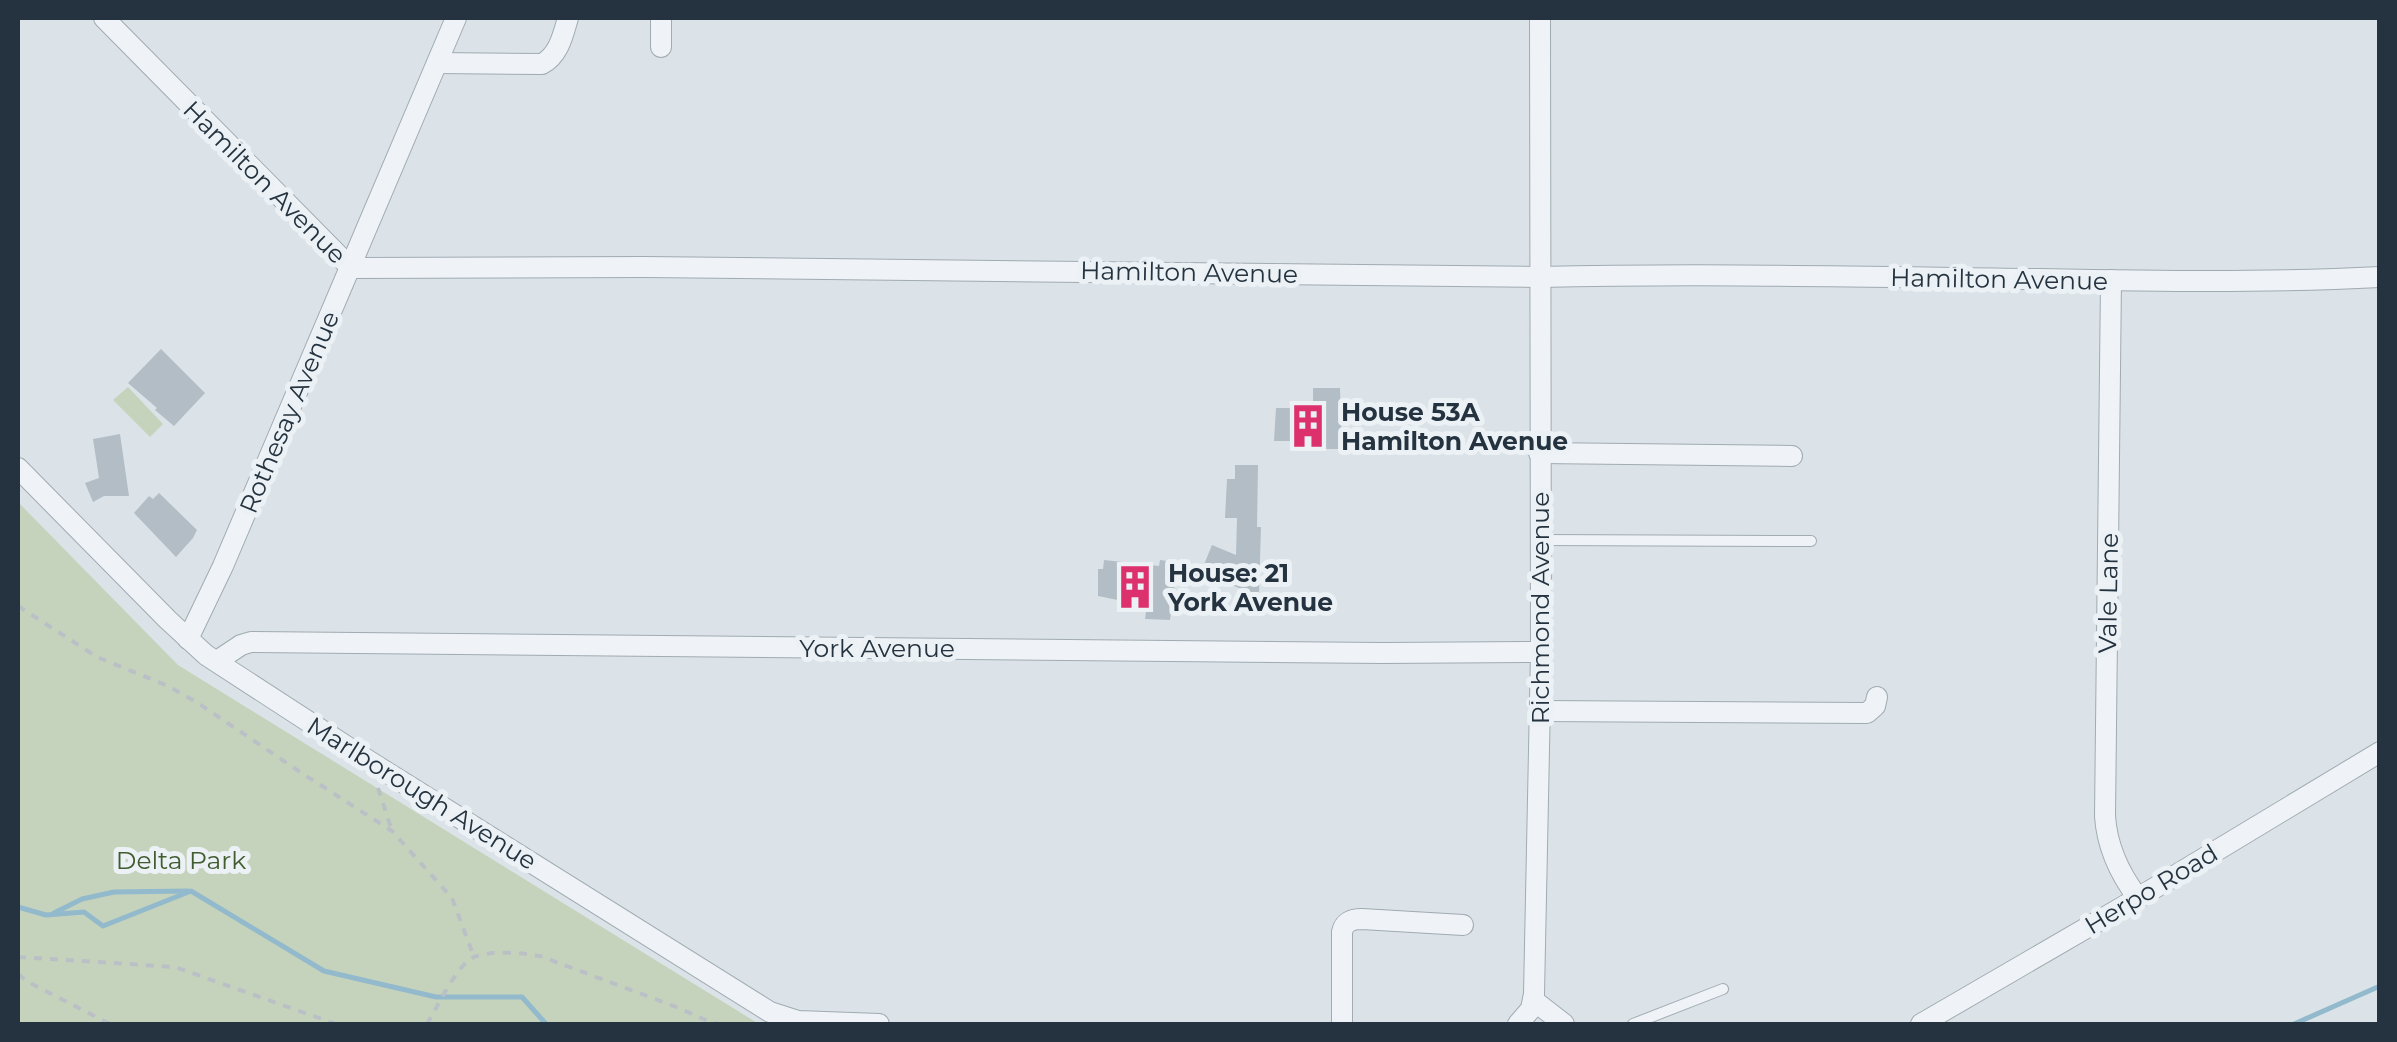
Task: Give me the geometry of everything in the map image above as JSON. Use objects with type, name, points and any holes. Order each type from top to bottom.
[{"type":"street","name":"Hamilton Avenue","points":[[104,18],[351,268],[644,266],[1539,277],[1677,274],[2111,280],[2380,278]]},
{"type":"street","name":"Rothesay Avenue","points":[[188,639],[223,566],[456,18]]},
{"type":"street","points":[[437,62],[546,63],[559,45],[568,18]]},
{"type":"street","points":[[660,48],[661,18]]},
{"type":"street","name":"Richmond Avenue","points":[[1526,1014],[1541,652],[1540,18]]},
{"type":"street","name":"Vale Lane","points":[[2111,280],[2105,816],[2110,848],[2125,881],[2138,898]]},
{"type":"street","points":[[1539,452],[1792,456]]},
{"type":"street","name":"Marlborough Avenue","points":[[18,468],[188,639],[370,761],[770,1012],[798,1021],[879,1024]]},
{"type":"street","name":"York Avenue","points":[[218,660],[252,642],[1384,654],[1541,652]]},
{"type":"street","points":[[1540,710],[1868,712],[1875,706],[1877,696]]},
{"type":"street","name":"Herpo Road","points":[[1921,1024],[2380,752]]},
{"type":"street","points":[[1342,1024],[1342,932],[1347,924],[1362,918],[1463,925]]},
{"type":"street","points":[[1526,1014],[1564,1024]]},
{"type":"lane","points":[[1539,540],[1811,541]]},
{"type":"lane","points":[[1633,1024],[1723,989]]},
{"type":"path","points":[[18,606],[97,657],[168,686],[198,703],[392,831],[452,898],[474,957]]},
{"type":"path","points":[[370,761],[392,831]]},
{"type":"path","points":[[427,1024],[462,967],[474,957],[518,951],[723,1024]]},
{"type":"path","points":[[18,956],[175,967],[336,1024]]},
{"type":"path","points":[[18,974],[110,1024]]},
{"type":"green space","points":[[128,387],[163,424],[150,437],[113,400]]},
{"type":"green space","name":"Delta Park","points":[[18,502],[178,665],[759,1024],[18,1024]]},
{"type":"building","points":[[161,349],[205,393],[174,426],[128,383]]},
{"type":"building","name":"House 53A Hamilton Avenue","points":[[1313,388],[1340,388],[1342,449],[1318,449],[1318,441],[1274,441],[1276,408],[1313,408]]},
{"type":"building","points":[[120,434],[129,496],[104,496],[93,502],[85,483],[99,478],[93,439]]},
{"type":"building","points":[[1235,465],[1258,465],[1259,592],[1239,592],[1239,588],[1201,572],[1212,545],[1236,555],[1237,518],[1225,518],[1227,479],[1235,479]]},
{"type":"building","points":[[159,493],[197,530],[176,557],[134,513],[149,496],[153,499]]},
{"type":"building","name":"House: 21 York Avenue","points":[[1104,560],[1159,566],[1160,560],[1174,562],[1173,569],[1177,570],[1170,620],[1145,619],[1147,606],[1098,596],[1098,569],[1103,569]]},
{"type":"waterway","points":[[54,913],[82,899],[114,892],[188,891]]},
{"type":"waterway","points":[[18,907],[46,915],[84,912],[103,926],[191,891],[324,971],[436,997],[522,997],[546,1024]]},
{"type":"waterway","points":[[2294,1024],[2380,986]]},
{"type":"place","name":"House 53A Hamilton Avenue","points":[[1308,426]]},
{"type":"place","name":"House: 21 York Avenue","points":[[1135,587]]}]
